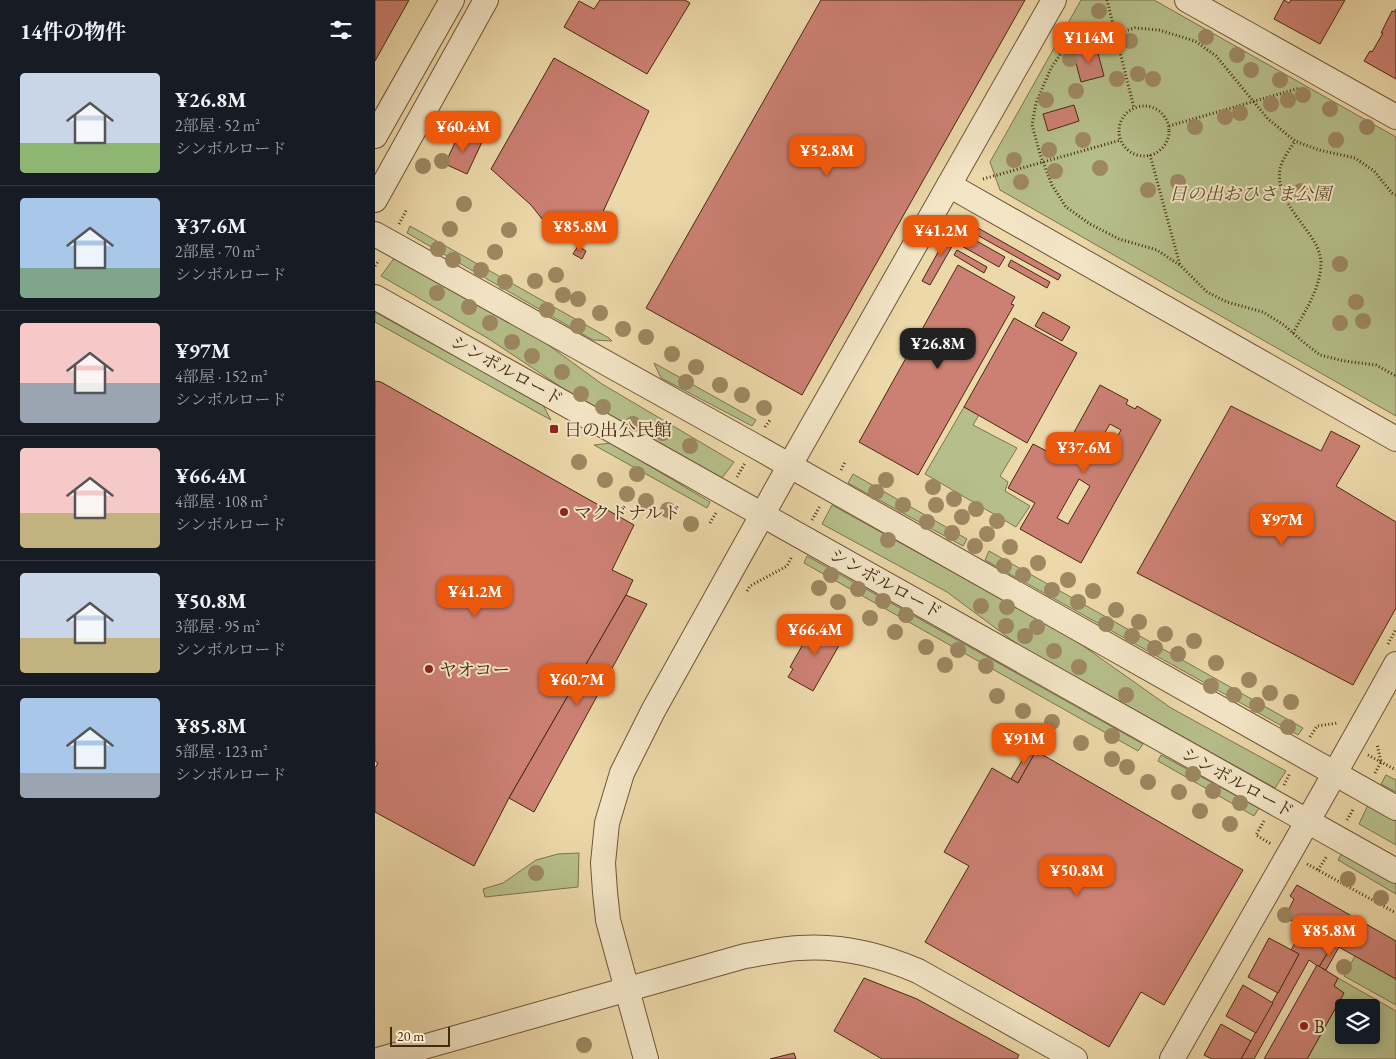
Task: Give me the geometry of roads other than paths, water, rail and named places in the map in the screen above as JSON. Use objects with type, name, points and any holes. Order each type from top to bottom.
[{"type":"street","points":[[375,136],[451,0]]},
{"type":"street","points":[[375,200],[486,0]]},
{"type":"street","points":[[646,1059],[608,920],[603,863],[607,823],[622,773],[653,711],[790,465],[1055,0]]},
{"type":"street","points":[[1187,0],[1396,117]]},
{"type":"street","points":[[949,186],[1396,439]]},
{"type":"street","points":[[375,234],[790,465],[1396,808]]},
{"type":"street","name":"シンボルロード","points":[[375,296],[1396,871]]},
{"type":"street","points":[[1172,1059],[1396,664]]},
{"type":"street","points":[[381,1059],[745,956],[799,948],[826,948],[852,951],[897,962],[919,971],[1075,1059]]},
{"type":"place","name":"日の出公民館","points":[[554,429]]},
{"type":"place","name":"マクドナルド","points":[[564,512]]},
{"type":"place","name":"ヤオコー","points":[[429,669]]},
{"type":"place","name":"B","points":[[1304,1026]]},
{"type":"park label","name":"日の出おひさま公園","points":[[1250,193]]}]
